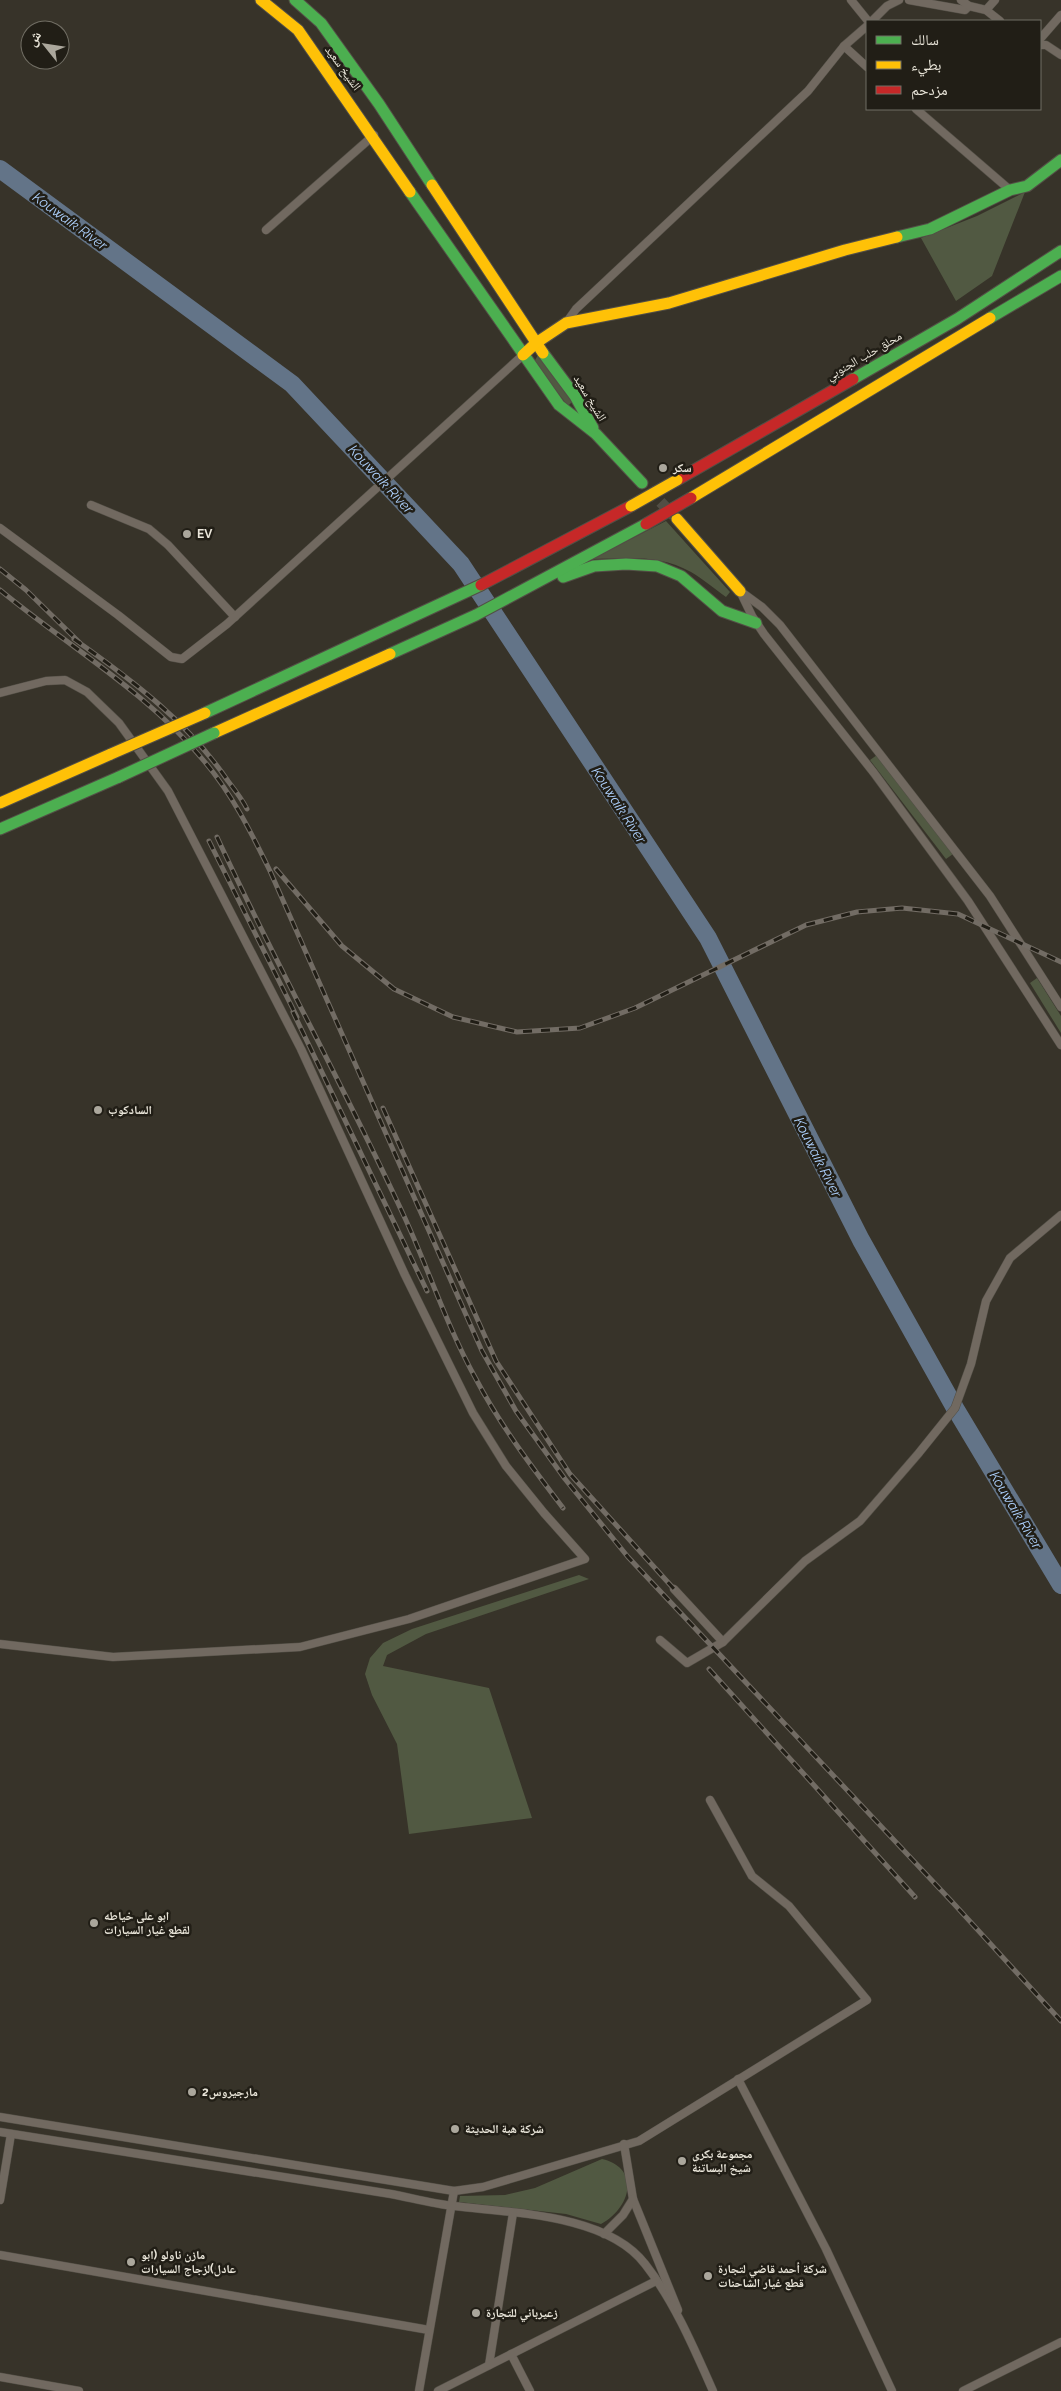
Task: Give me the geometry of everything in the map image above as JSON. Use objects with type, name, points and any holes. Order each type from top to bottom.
[{"type":"main road","name":"الشيخ سعيد","points":[[261,0],[298,30],[374,135],[559,405],[596,434]]},
{"type":"main road","name":"الشيخ سعيد","points":[[295,0],[321,23],[379,104],[536,343],[575,396],[596,434]]},
{"type":"main road","points":[[523,355],[536,343],[566,323],[669,303],[845,250],[930,228],[1010,190],[1027,186],[1061,160]]},
{"type":"main road","name":"محلق حلب الجنوبي","points":[[0,803],[205,713],[465,594],[502,575],[631,506],[954,320],[1061,251]]},
{"type":"main road","points":[[0,828],[119,777],[476,615],[691,498],[1061,276]]},
{"type":"main road","points":[[596,434],[642,482]]},
{"type":"main road","points":[[677,519],[740,591]]},
{"type":"main road","points":[[512,595],[594,566],[626,564],[657,566],[681,576],[722,612],[756,623]]},
{"type":"street","points":[[851,0],[869,20]]},
{"type":"street","points":[[871,20],[885,3],[898,0]]},
{"type":"street","points":[[909,0],[965,10],[969,6]]},
{"type":"street","points":[[961,0],[969,6],[986,10],[999,20]]},
{"type":"street","points":[[986,10],[995,0]]},
{"type":"street","points":[[1041,38],[1061,15]]},
{"type":"street","points":[[566,323],[576,309],[808,91],[844,46],[866,27]]},
{"type":"street","points":[[1041,45],[1046,45],[1061,55]]},
{"type":"street","points":[[844,46],[866,66]]},
{"type":"street","points":[[917,110],[1010,190]]},
{"type":"street","points":[[266,230],[374,135]]},
{"type":"street","points":[[0,528],[118,615],[171,657],[182,659],[235,617],[523,355]]},
{"type":"street","points":[[91,506],[149,529],[168,546],[235,617]]},
{"type":"street","points":[[740,591],[756,623],[874,773],[968,901],[1061,1045]]},
{"type":"street","points":[[740,591],[762,607],[780,625],[990,896],[1061,1007]]},
{"type":"street","points":[[0,693],[46,681],[65,680],[87,692],[119,723],[168,792],[302,1049],[405,1276],[473,1413],[506,1466],[585,1559],[409,1619],[300,1647],[113,1657],[0,1644]]},
{"type":"street","points":[[660,1640],[687,1663],[723,1642],[804,1561],[860,1521],[955,1408],[971,1364],[986,1301],[1010,1258],[1061,1215]]},
{"type":"street","points":[[674,1589],[723,1642]]},
{"type":"street","points":[[0,2117],[454,2191],[483,2187],[639,2141],[867,2000],[789,1906],[752,1876],[710,1800]]},
{"type":"street","points":[[738,2079],[826,2249],[892,2391]]},
{"type":"street","points":[[0,2132],[391,2194],[451,2206],[563,2219],[604,2234],[645,2263],[686,2331]]},
{"type":"street","points":[[0,2200],[11,2134]]},
{"type":"street","points":[[624,2144],[633,2199],[686,2331],[713,2391]]},
{"type":"street","points":[[419,2391],[454,2191]]},
{"type":"street","points":[[604,2234],[623,2215],[633,2199]]},
{"type":"street","points":[[489,2365],[514,2213]]},
{"type":"street","points":[[0,2255],[430,2330]]},
{"type":"street","points":[[438,2391],[656,2281]]},
{"type":"street","points":[[963,2391],[976,2388],[1061,2342]]},
{"type":"street","points":[[511,2354],[530,2391]]},
{"type":"street","points":[[0,2377],[79,2391]]},
{"type":"green space","points":[[1025,192],[992,276],[956,301],[921,238],[977,216]]},
{"type":"green space","points":[[538,355],[572,402],[568,406],[534,362]]},
{"type":"green space","points":[[666,521],[730,592],[726,597],[691,572],[667,562],[643,558],[592,559]]},
{"type":"green space","points":[[877,755],[953,854],[946,859],[870,760]]},
{"type":"green space","points":[[1037,978],[1061,1016],[1061,1033],[1030,983]]},
{"type":"green space","points":[[579,1575],[589,1579],[426,1634],[387,1655],[383,1666],[489,1688],[532,1818],[409,1834],[397,1744],[372,1695],[365,1674],[370,1658],[383,1643],[412,1629]]},
{"type":"green space","points":[[602,2159],[614,2164],[623,2171],[627,2179],[627,2189],[625,2199],[619,2208],[601,2224],[566,2214],[459,2202],[460,2196],[505,2195],[535,2188]]},
{"type":"waterway","name":"Kouwaik River","points":[[0,169],[292,384],[461,564],[708,938],[861,1240],[955,1408],[1061,1585]]},
{"type":"tunnel","points":[[649,490],[674,516]]},
{"type":"railway","points":[[0,569],[26,590],[80,643]]},
{"type":"railway","points":[[0,590],[158,713],[204,761],[232,800],[270,871],[482,1351],[516,1411],[565,1479],[628,1557],[955,1905],[1061,2021]]},
{"type":"railway","points":[[74,639],[138,686],[177,721],[212,760],[247,809]]},
{"type":"railway","points":[[217,837],[381,1168],[413,1236],[447,1319],[485,1396],[528,1461],[563,1508]]},
{"type":"railway","points":[[209,841],[297,1017]]},
{"type":"railway","points":[[276,869],[342,946],[394,989],[453,1017],[517,1032],[580,1028],[635,1008],[806,925],[857,912],[902,908],[958,914],[1061,962]]},
{"type":"railway","points":[[293,1012],[427,1291]]},
{"type":"railway","points":[[383,1108],[496,1361],[570,1474],[674,1589]]},
{"type":"railway","points":[[709,1669],[915,1897]]},
{"type":"traffic: fast","points":[[295,0],[321,23],[379,104],[432,185]]},
{"type":"traffic: fast","points":[[897,237],[930,229],[1010,190],[1027,186],[1061,160]]},
{"type":"traffic: fast","points":[[410,192],[559,405],[596,434],[642,483]]},
{"type":"traffic: fast","points":[[853,379],[957,319],[1061,251]]},
{"type":"traffic: fast","points":[[990,318],[1061,276]]},
{"type":"traffic: fast","points":[[543,353],[575,396],[593,428]]},
{"type":"traffic: fast","points":[[390,654],[476,615],[646,524]]},
{"type":"traffic: fast","points":[[563,577],[594,566],[626,564],[657,566],[681,576],[722,611],[756,623]]},
{"type":"traffic: fast","points":[[205,713],[481,585]]},
{"type":"traffic: fast","points":[[119,777],[214,733]]},
{"type":"traffic: fast","points":[[0,829],[119,777]]},
{"type":"traffic: slow","points":[[261,0],[298,30],[410,192]]},
{"type":"traffic: slow","points":[[432,185],[543,353]]},
{"type":"traffic: slow","points":[[523,355],[536,343],[566,323],[669,303],[845,250],[897,237]]},
{"type":"traffic: slow","points":[[691,498],[990,318]]},
{"type":"traffic: slow","points":[[631,506],[677,480]]},
{"type":"traffic: slow","points":[[677,519],[740,591]]},
{"type":"traffic: slow","points":[[214,733],[390,654]]},
{"type":"traffic: slow","points":[[111,754],[205,713]]},
{"type":"traffic: slow","points":[[0,803],[111,754]]},
{"type":"traffic: jam","points":[[677,480],[853,379]]},
{"type":"traffic: jam","points":[[646,524],[691,498]]},
{"type":"traffic: jam","points":[[481,585],[631,506]]},
{"type":"place","name":"سكر","points":[[663,468]]},
{"type":"place","name":"EV","points":[[187,534]]},
{"type":"place","name":"السادكوب","points":[[98,1110]]},
{"type":"place","name":"ابو علي خياطه لقطع غيار السيارات","points":[[94,1923]]},
{"type":"place","name":"مارجيروس2","points":[[192,2092]]},
{"type":"place","name":"شركة هبة الحديثة","points":[[455,2129]]},
{"type":"place","name":"مجموعة بكري شيخ البساتنة","points":[[682,2161]]},
{"type":"place","name":"مازن ناولو (ابو عادل)لزجاج السيارات","points":[[131,2262]]},
{"type":"place","name":"شركة أحمد قاضي لتجارة قطع غيار الشاحنات","points":[[708,2276]]},
{"type":"place","name":"زعيرباني للتجارة","points":[[476,2313]]}]
